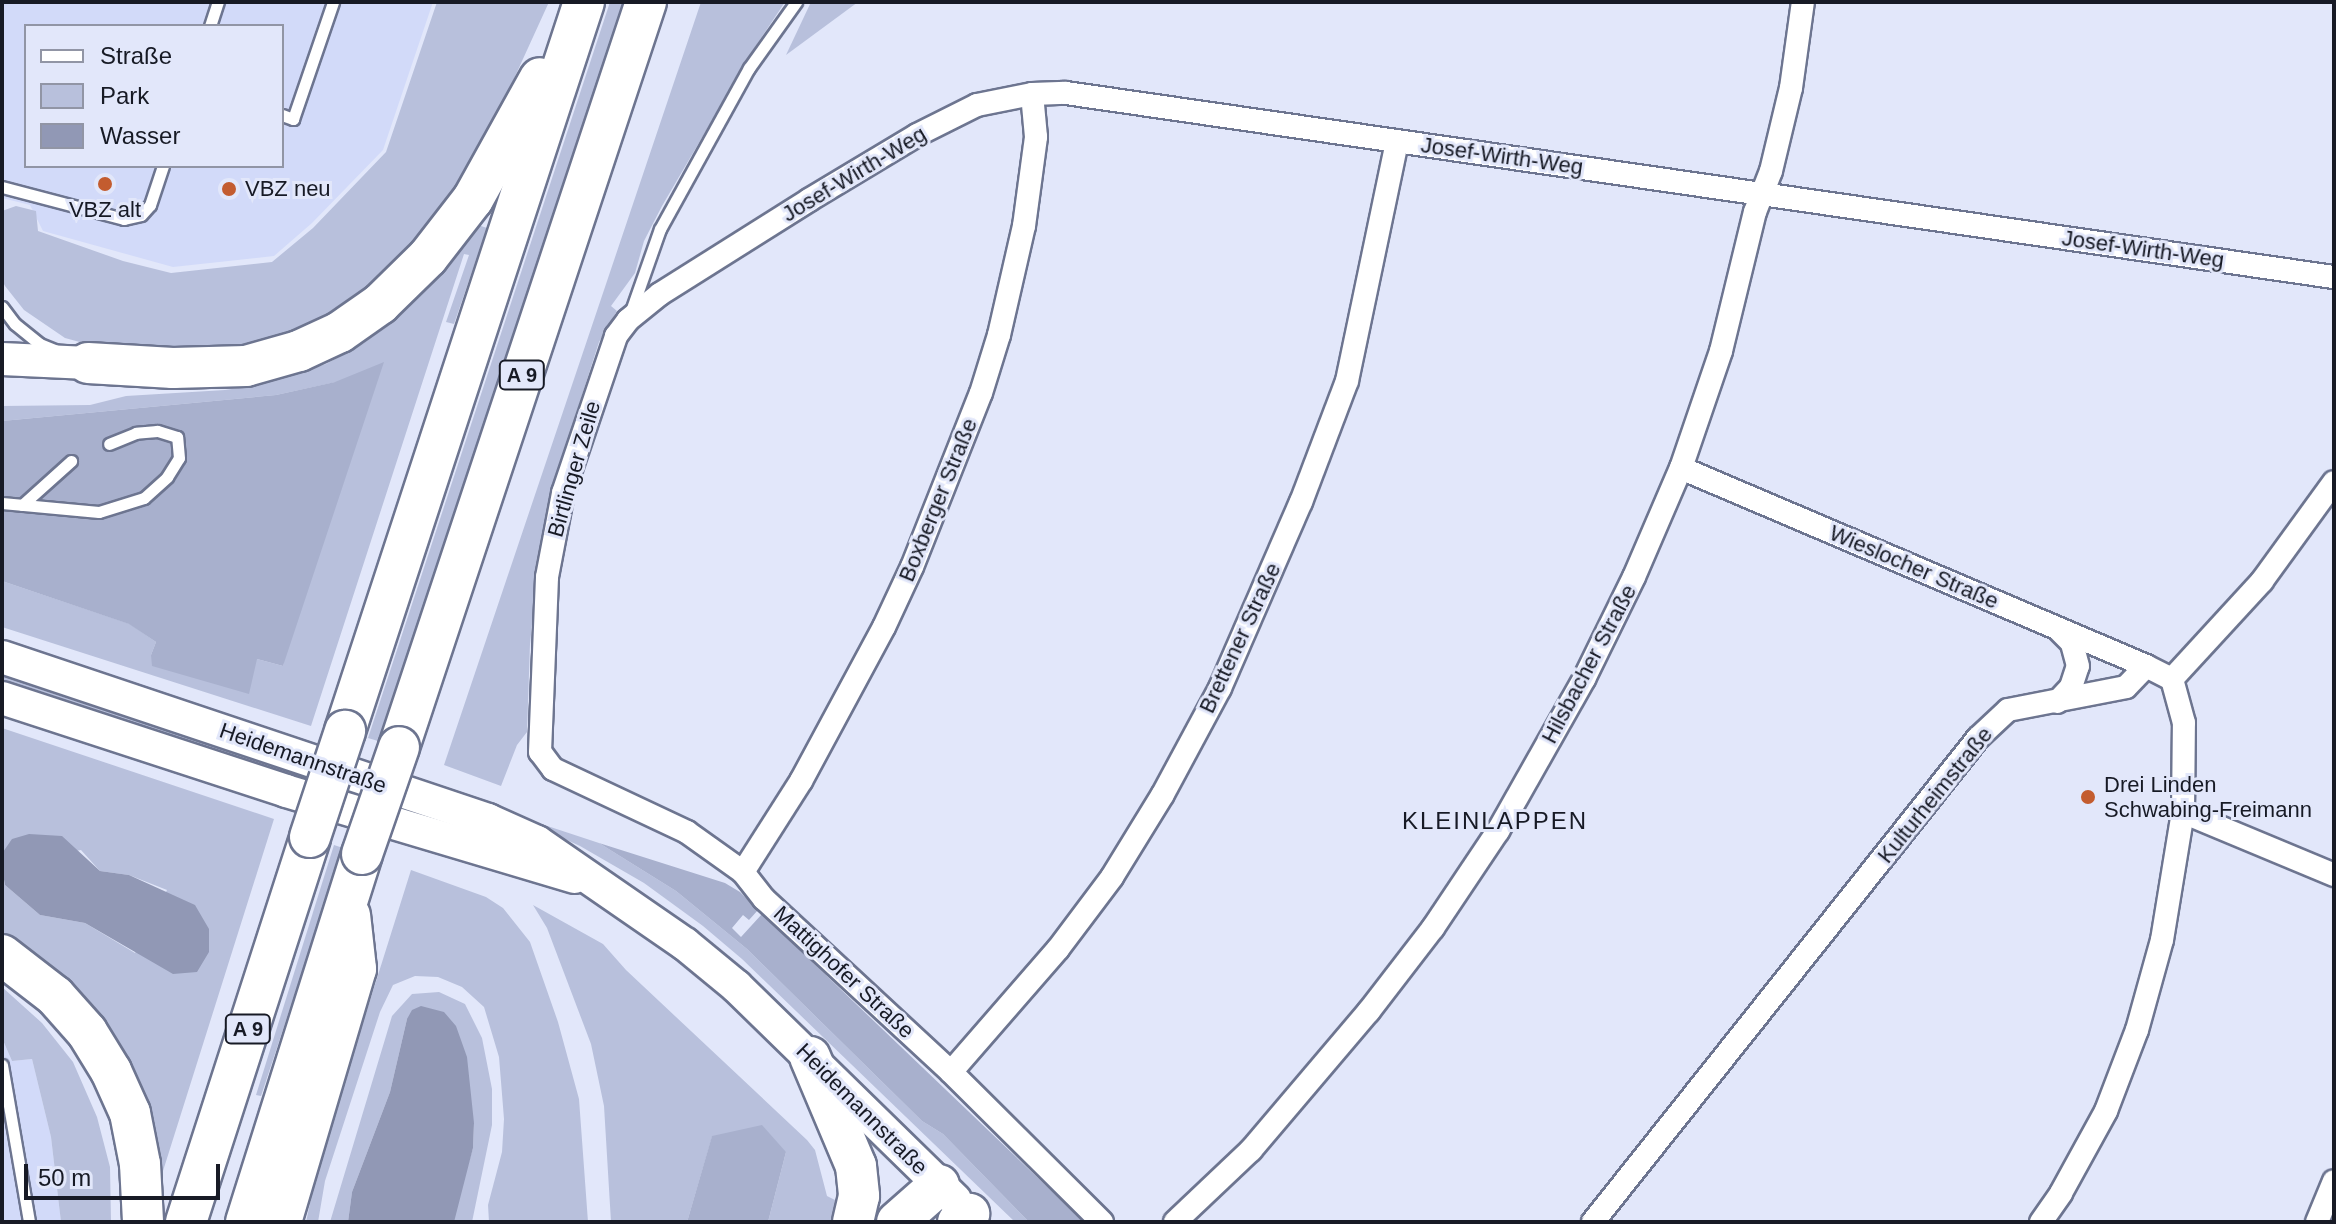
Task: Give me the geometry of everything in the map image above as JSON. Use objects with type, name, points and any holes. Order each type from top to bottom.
[{"type":"highway","name":"A 9","points":[[246,1222],[362,854],[646,2]]},
{"type":"highway","name":"A 9","points":[[186,1222],[579,18]]},
{"type":"highway","points":[[88,363],[173,368],[246,366],[299,351],[340,332],[380,304],[428,257],[473,199],[541,77],[579,18]]},
{"type":"highway","points":[[281,1222],[356,969],[348,899]]},
{"type":"highway","points":[[2,955],[55,996],[87,1032],[111,1071],[130,1113],[140,1164],[143,1222]]},
{"type":"highway","points":[[810,1057],[856,1166],[859,1196],[853,1222]]},
{"type":"highway","points":[[897,1222],[939,1185]]},
{"type":"main road","points":[[2,359],[88,363]]},
{"type":"main road","name":"Heidemannstraße","points":[[2,657],[488,820],[537,842],[592,883],[685,944],[810,1057],[939,1185],[968,1219]]},
{"type":"main road","name":"Heidemannstraße","points":[[2,698],[300,796],[592,883]]},
{"type":"street","name":"Hilsbacher Straße","points":[[1175,1222],[1251,1150],[1340,1046],[1433,928],[1482,855],[1584,679],[1634,577],[1681,468],[1721,351],[1791,88],[1803,2]]},
{"type":"street","name":"Josef-Wirth-Weg","points":[[709,262],[917,135],[977,105],[1032,94],[1066,93],[2334,277]]},
{"type":"street","name":"Boxberger Straße","points":[[743,872],[801,781],[884,627],[912,567],[976,406],[999,335],[1024,226],[1036,137],[1032,94]]},
{"type":"street","name":"Brettener Straße","points":[[951,1072],[1058,949],[1112,877],[1163,794],[1220,688],[1301,502],[1347,381],[1397,141]]},
{"type":"street","name":"Birtlinger Zeile","points":[[553,769],[540,752],[542,654],[553,538],[583,429],[616,336],[628,320],[709,262]]},
{"type":"street","name":"Wieslocher Straße","points":[[1681,468],[2146,666]]},
{"type":"street","points":[[2172,679],[2262,581],[2334,482]]},
{"type":"street","points":[[2057,702],[2071,687],[2078,666],[2072,643],[2060,630]]},
{"type":"street","points":[[2041,1222],[2061,1193],[2106,1111],[2137,1030],[2162,940],[2183,812],[2184,723],[2172,679],[2146,666]]},
{"type":"street","name":"Kulturheimstraße","points":[[1593,1222],[1978,738],[2008,710],[2126,687],[2146,666]]},
{"type":"street","name":"Mattighofer Straße","points":[[553,769],[687,832],[711,846],[743,872],[764,899],[951,1072],[1102,1222]]},
{"type":"street","points":[[2183,812],[2334,875]]},
{"type":"street","points":[[2317,1222],[2334,1181]]},
{"type":"lane","points":[[211,24],[218,2]]},
{"type":"lane","points":[[284,116],[293,119],[333,2]]},
{"type":"lane","points":[[628,320],[660,229],[749,68],[796,2]]},
{"type":"lane","points":[[2,187],[124,219],[141,215],[150,205],[162,168]]},
{"type":"lane","points":[[2,307],[15,324],[40,344],[88,363]]},
{"type":"lane","points":[[2,503],[99,512],[144,498],[167,477],[179,458],[177,437],[157,431],[136,433],[109,444]]},
{"type":"lane","points":[[22,505],[71,461]]},
{"type":"lane","points":[[2,1065],[29,1222]]},
{"type":"shaded area","points":[[2,2],[433,2],[383,150],[312,223],[274,256],[173,267],[43,231],[30,205],[2,198]]},
{"type":"shaded area","points":[[384,362],[283,666],[257,659],[249,694],[152,666],[151,655],[156,642],[129,624],[2,581],[2,421],[276,395],[335,382]]},
{"type":"shaded area","points":[[599,843],[725,883],[740,892],[758,910],[749,920],[743,915],[732,928],[741,937],[762,914],[1084,1222],[1029,1222],[943,1134],[922,1121],[747,949],[676,891]]},
{"type":"shaded area","points":[[2,1038],[12,1061],[32,1059],[51,1137],[61,1222],[2,1222]]},
{"type":"shaded area","points":[[762,1125],[786,1152],[768,1222],[687,1222],[712,1136]]},
{"type":"green space","points":[[437,2],[549,2],[469,177],[384,283],[309,332],[245,348],[170,352],[87,344],[65,338],[24,310],[5,286],[2,280],[2,211],[16,206],[36,211],[38,231],[123,261],[171,273],[272,262],[313,228],[386,152]]},
{"type":"green space","points":[[610,2],[624,2],[378,741],[368,738]]},
{"type":"green space","points":[[701,2],[785,2],[753,50],[662,206],[644,241],[635,273],[611,306],[617,311],[599,342],[553,486],[540,548],[530,644],[527,732],[517,745],[501,786],[444,765]]},
{"type":"green space","points":[[811,2],[858,2],[786,55]]},
{"type":"green space","points":[[478,225],[487,228],[454,324],[446,322],[469,255],[464,254],[311,726],[2,627],[2,581],[130,624],[156,642],[151,655],[257,659],[283,666],[336,382],[276,395],[2,421],[2,406],[90,405],[126,396],[225,390],[260,385],[326,364],[364,343],[401,313]]},
{"type":"green space","points":[[2,672],[291,766],[289,773],[2,679]]},
{"type":"green space","points":[[2,728],[274,819],[157,1190],[152,1135],[2,938],[2,869],[5,885],[40,915],[85,923],[135,953],[167,890],[129,875],[100,871],[81,850],[2,864]]},
{"type":"green space","points":[[505,812],[599,843],[676,891],[747,949],[922,1121],[943,1134],[1029,1222],[1015,1222],[742,959],[703,926],[644,883],[580,846]]},
{"type":"green space","points":[[334,845],[343,848],[261,1096],[256,1095]]},
{"type":"green space","points":[[411,870],[486,897],[503,908],[530,942],[558,1022],[579,1099],[588,1222],[489,1222],[488,1205],[502,1152],[504,1119],[499,1057],[484,1007],[462,987],[438,977],[415,976],[393,985],[380,1012],[325,1181],[318,1222],[306,1222],[318,1166]]},
{"type":"green space","points":[[533,905],[603,944],[626,970],[807,1140],[815,1150],[827,1196],[849,1207],[842,1222],[768,1222],[786,1152],[712,1137],[687,1222],[611,1222],[604,1106],[591,1044],[547,928]]},
{"type":"green space","points":[[2,987],[42,1023],[73,1062],[97,1117],[110,1167],[111,1222],[61,1222],[51,1137],[32,1059],[12,1061],[2,1038]]},
{"type":"green space","points":[[439,992],[465,1004],[482,1038],[492,1089],[492,1125],[472,1222],[454,1222],[453,1216],[473,1148],[474,1123],[407,1019],[390,1092],[352,1192],[348,1222],[330,1222],[392,1016],[412,994]]},
{"type":"water","points":[[29,834],[62,836],[100,871],[129,875],[195,905],[209,929],[209,952],[197,972],[173,974],[85,923],[40,915],[5,885],[2,869],[3,852],[12,839]]},
{"type":"water","points":[[421,1006],[444,1012],[456,1026],[467,1057],[474,1123],[473,1148],[454,1222],[348,1222],[352,1192],[390,1092],[407,1019],[412,1010]]},
{"type":"place","name":"VBZ alt","points":[[105,184]]},
{"type":"place","name":"VBZ neu","points":[[229,189]]},
{"type":"place","name":"Drei Linden Schwabing-Freimann","points":[[2088,797]]},
{"type":"district","name":"KLEINLAPPEN","points":[[1495,821]]}]
